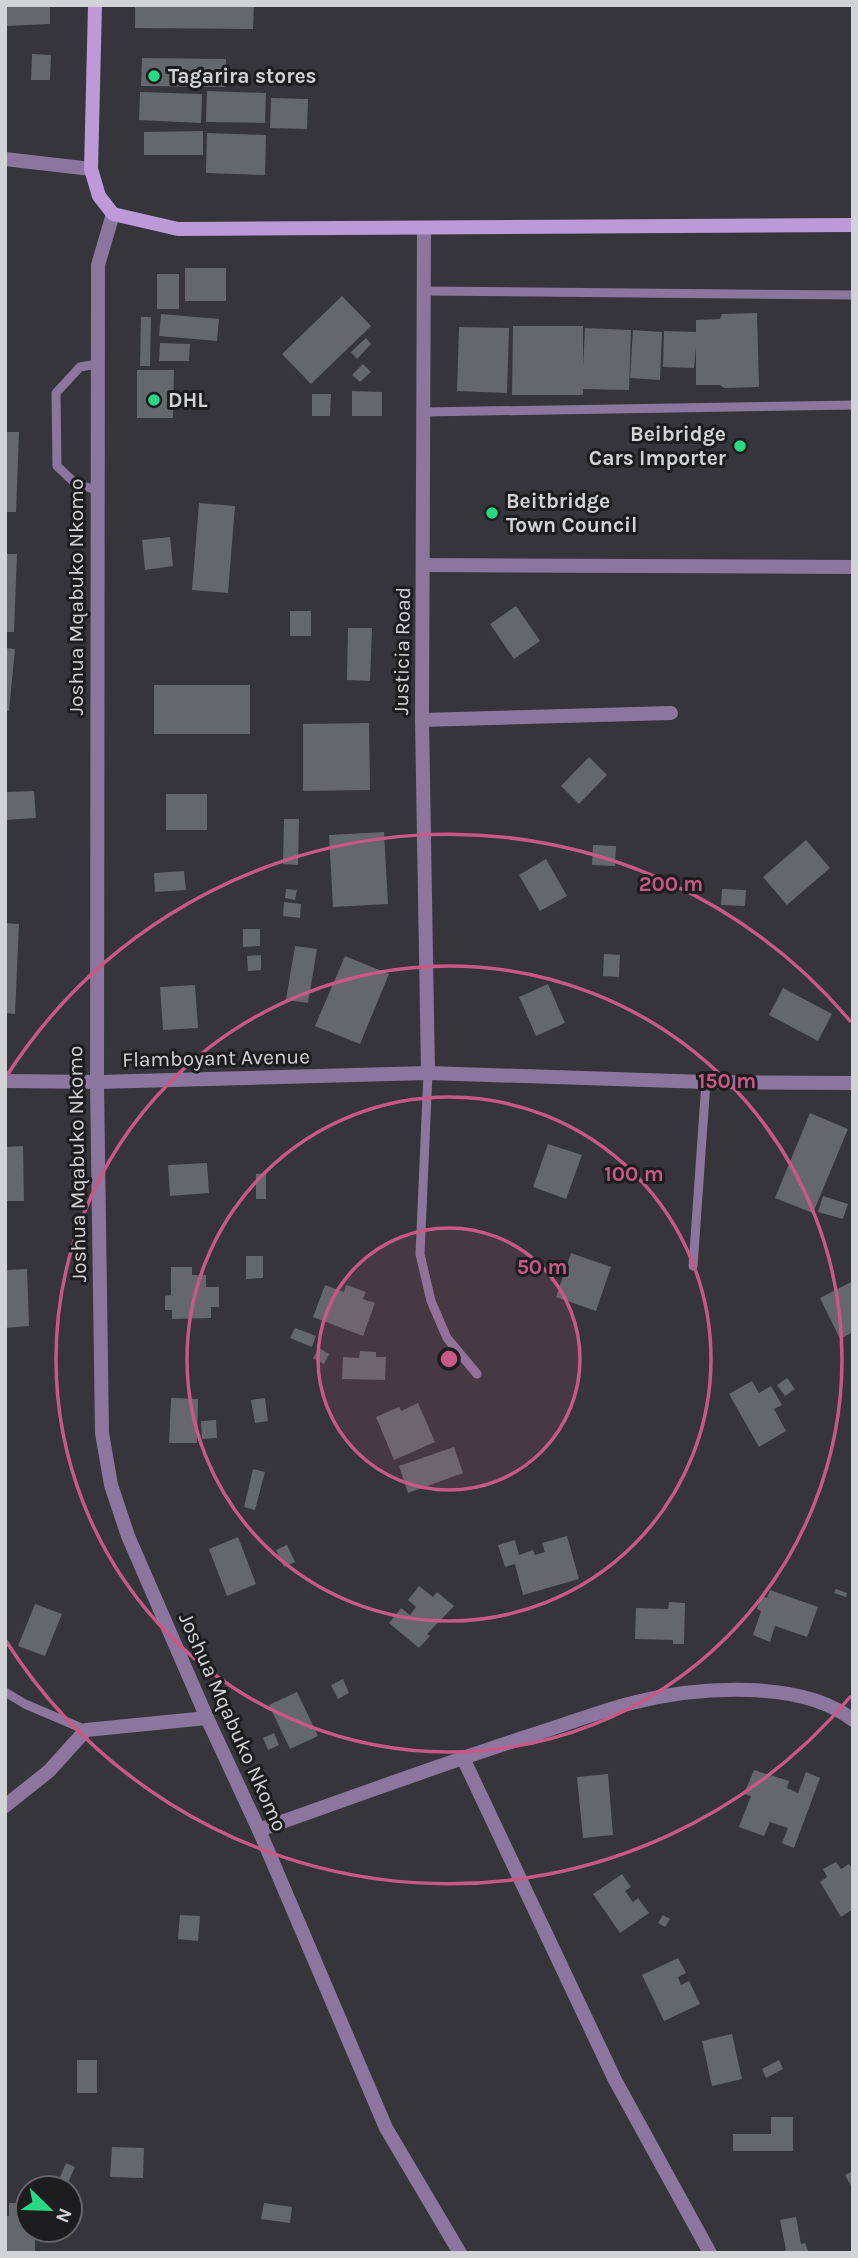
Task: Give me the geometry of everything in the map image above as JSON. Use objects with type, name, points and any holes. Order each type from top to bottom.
[{"type":"street","points":[[95,5],[91,169],[99,196],[113,214],[178,229],[853,225]]},
{"type":"street","points":[[5,159],[91,169]]},
{"type":"street","name":"Joshua Mqabuko Nkomo","points":[[113,214],[98,265],[97,364],[97,1082],[102,1433],[111,1485],[128,1536],[206,1718],[258,1830],[387,2128],[460,2253]]},
{"type":"street","name":"Justicia Road","points":[[424,229],[422,720],[428,1073]]},
{"type":"street","points":[[424,565],[853,567]]},
{"type":"street","points":[[422,720],[671,713]]},
{"type":"street","name":"Flamboyant Avenue","points":[[5,1081],[97,1082],[428,1073],[706,1082],[853,1083]]},
{"type":"street","points":[[258,1830],[463,1758],[637,1701],[724,1689],[785,1692],[844,1712],[853,1720]]},
{"type":"street","points":[[5,1806],[49,1771],[86,1730],[206,1718]]},
{"type":"street","points":[[463,1758],[615,2080],[710,2253]]},
{"type":"lane","points":[[425,291],[853,295]]},
{"type":"lane","points":[[97,364],[80,367],[56,393],[57,466],[76,484],[97,490]]},
{"type":"lane","points":[[424,412],[853,405]]},
{"type":"lane","points":[[428,1073],[420,1254],[431,1301],[447,1338],[477,1374]]},
{"type":"lane","points":[[693,1266],[706,1082]]},
{"type":"lane","points":[[5,1692],[86,1730]]},
{"type":"building","points":[[5,5],[50,5],[50,24],[5,26]]},
{"type":"building","points":[[135,5],[254,5],[253,29],[135,28]]},
{"type":"building","points":[[32,54],[51,55],[50,80],[31,80]]},
{"type":"building","points":[[142,58],[226,59],[225,87],[141,86]]},
{"type":"building","points":[[207,91],[266,93],[265,123],[206,122]]},
{"type":"building","points":[[140,92],[202,94],[201,123],[139,120]]},
{"type":"building","points":[[271,98],[308,99],[307,129],[270,128]]},
{"type":"building","points":[[203,131],[203,155],[144,155],[144,132]]},
{"type":"building","points":[[207,133],[266,135],[265,175],[206,173]]},
{"type":"building","points":[[185,268],[226,268],[226,301],[185,301]]},
{"type":"building","points":[[157,274],[179,274],[179,309],[157,309]]},
{"type":"building","points":[[342,296],[371,326],[311,384],[282,354]]},
{"type":"building","points":[[757,313],[759,387],[724,388],[720,385],[696,385],[696,347],[694,368],[663,367],[664,331],[696,332],[696,320],[720,319],[722,314]]},
{"type":"building","points":[[161,314],[219,319],[217,341],[159,336]]},
{"type":"building","points":[[141,317],[151,317],[150,366],[140,366]]},
{"type":"building","points":[[513,326],[583,326],[583,368],[585,328],[631,330],[629,390],[583,389],[583,395],[512,395]]},
{"type":"building","points":[[459,327],[509,328],[507,393],[457,391]]},
{"type":"building","points":[[633,330],[662,332],[660,380],[630,378]]},
{"type":"building","points":[[366,338],[371,344],[357,359],[351,352]]},
{"type":"building","points":[[160,343],[190,344],[189,361],[159,361]]},
{"type":"building","points":[[363,364],[371,372],[360,382],[352,375]]},
{"type":"building","points":[[137,370],[174,370],[173,418],[137,418]]},
{"type":"building","points":[[352,391],[382,392],[382,416],[352,416]]},
{"type":"building","points":[[312,394],[331,394],[330,416],[312,416]]},
{"type":"building","points":[[5,432],[19,432],[16,512],[5,512]]},
{"type":"building","points":[[199,503],[235,506],[228,593],[192,590]]},
{"type":"building","points":[[170,537],[173,566],[145,570],[142,540]]},
{"type":"building","points":[[5,554],[17,554],[14,632],[5,632]]},
{"type":"building","points":[[516,606],[540,641],[514,659],[490,624]]},
{"type":"building","points":[[290,611],[311,611],[311,636],[290,636]]},
{"type":"building","points":[[348,628],[372,628],[370,681],[347,680]]},
{"type":"building","points":[[5,648],[15,649],[9,711],[5,710]]},
{"type":"building","points":[[154,685],[250,685],[250,734],[154,734]]},
{"type":"building","points":[[369,723],[370,790],[303,791],[303,724]]},
{"type":"building","points":[[589,757],[607,775],[579,804],[561,786]]},
{"type":"building","points":[[34,791],[36,818],[5,820],[5,792]]},
{"type":"building","points":[[166,794],[207,794],[207,830],[166,830]]},
{"type":"building","points":[[284,819],[299,819],[298,865],[283,864]]},
{"type":"building","points":[[384,832],[388,904],[333,907],[329,835]]},
{"type":"building","points":[[806,840],[830,868],[787,905],[763,877]]},
{"type":"building","points":[[593,845],[616,846],[615,866],[592,865]]},
{"type":"building","points":[[546,859],[567,896],[540,911],[519,875]]},
{"type":"building","points":[[184,871],[186,890],[155,892],[154,873]]},
{"type":"building","points":[[286,889],[297,890],[295,900],[285,898]]},
{"type":"building","points":[[722,889],[746,890],[745,906],[721,905]]},
{"type":"building","points":[[284,902],[301,904],[300,918],[283,916]]},
{"type":"building","points":[[5,923],[19,924],[15,1014],[5,1013]]},
{"type":"building","points":[[243,929],[260,929],[260,946],[243,947]]},
{"type":"building","points":[[295,946],[317,949],[308,1003],[286,1000]]},
{"type":"building","points":[[604,954],[620,955],[619,977],[603,976]]},
{"type":"building","points":[[261,955],[261,970],[248,971],[247,956]]},
{"type":"building","points":[[345,956],[389,974],[360,1044],[315,1026]]},
{"type":"building","points":[[548,984],[565,1023],[536,1036],[519,997]]},
{"type":"building","points":[[195,985],[198,1028],[163,1030],[160,987]]},
{"type":"building","points":[[783,988],[832,1014],[818,1041],[769,1015]]},
{"type":"building","points":[[810,1113],[848,1129],[813,1213],[775,1198]]},
{"type":"building","points":[[548,1144],[582,1155],[566,1199],[533,1187]]},
{"type":"building","points":[[23,1146],[24,1201],[5,1201],[5,1147]]},
{"type":"building","points":[[207,1163],[209,1193],[170,1196],[168,1165]]},
{"type":"building","points":[[266,1173],[266,1199],[256,1199],[256,1174]]},
{"type":"building","points":[[823,1196],[848,1204],[843,1219],[818,1212]]},
{"type":"building","points":[[571,1253],[611,1267],[596,1311],[556,1297]]},
{"type":"building","points":[[246,1256],[263,1256],[263,1278],[246,1279]]},
{"type":"building","points":[[171,1267],[192,1267],[192,1275],[206,1275],[206,1287],[219,1287],[219,1307],[211,1307],[211,1318],[172,1319],[172,1310],[165,1310],[165,1296],[171,1295]]},
{"type":"building","points":[[27,1269],[29,1326],[5,1328],[5,1270]]},
{"type":"building","points":[[853,1281],[853,1332],[840,1339],[820,1298]]},
{"type":"building","points":[[325,1285],[344,1292],[346,1285],[366,1292],[363,1299],[375,1303],[363,1336],[313,1317]]},
{"type":"building","points":[[295,1328],[316,1336],[312,1347],[290,1338]]},
{"type":"building","points":[[319,1348],[329,1354],[324,1364],[313,1358]]},
{"type":"building","points":[[360,1351],[376,1352],[376,1357],[386,1357],[385,1380],[342,1379],[343,1357],[359,1358]]},
{"type":"building","points":[[787,1378],[795,1389],[785,1396],[777,1385]]},
{"type":"building","points":[[752,1381],[759,1393],[771,1386],[782,1405],[774,1409],[786,1431],[759,1447],[729,1394]]},
{"type":"building","points":[[171,1398],[198,1399],[197,1443],[169,1443]]},
{"type":"building","points":[[265,1398],[268,1421],[255,1423],[251,1400]]},
{"type":"building","points":[[418,1403],[435,1442],[394,1460],[376,1417],[399,1407],[401,1411]]},
{"type":"building","points":[[216,1420],[217,1438],[202,1439],[201,1421]]},
{"type":"building","points":[[454,1447],[463,1473],[408,1493],[399,1466]]},
{"type":"building","points":[[253,1469],[265,1472],[255,1510],[244,1507]]},
{"type":"building","points":[[567,1536],[579,1579],[523,1595],[515,1564],[505,1567],[498,1545],[515,1540],[519,1555],[533,1550],[535,1555],[545,1552],[542,1543]]},
{"type":"building","points":[[238,1537],[256,1584],[227,1596],[209,1549]]},
{"type":"building","points":[[287,1545],[295,1562],[284,1567],[276,1550]]},
{"type":"building","points":[[419,1586],[433,1597],[437,1592],[454,1606],[427,1634],[430,1636],[419,1648],[389,1623],[401,1608],[410,1615],[416,1607],[408,1600]]},
{"type":"building","points":[[836,1589],[847,1593],[846,1597],[834,1593]]},
{"type":"building","points":[[770,1590],[818,1607],[807,1637],[775,1626],[770,1642],[753,1635],[761,1611],[757,1609],[761,1596],[767,1598]]},
{"type":"building","points":[[669,1602],[685,1603],[684,1644],[673,1644],[673,1640],[635,1639],[636,1608],[668,1609]]},
{"type":"building","points":[[35,1604],[62,1614],[45,1656],[18,1646]]},
{"type":"building","points":[[343,1679],[349,1693],[338,1699],[331,1685]]},
{"type":"building","points":[[297,1692],[318,1736],[290,1749],[269,1705]]},
{"type":"building","points":[[274,1733],[279,1745],[268,1750],[263,1738]]},
{"type":"building","points":[[754,1770],[789,1781],[787,1788],[798,1793],[806,1772],[820,1778],[794,1848],[782,1843],[788,1828],[770,1822],[764,1836],[739,1827],[751,1796],[744,1794]]},
{"type":"building","points":[[608,1774],[613,1835],[583,1838],[577,1777]]},
{"type":"building","points":[[836,1862],[841,1869],[849,1864],[853,1870],[853,1909],[841,1917],[820,1882],[827,1877],[823,1869]]},
{"type":"building","points":[[622,1874],[631,1887],[625,1891],[633,1902],[638,1898],[649,1913],[620,1933],[593,1894]]},
{"type":"building","points":[[180,1915],[200,1916],[198,1941],[178,1939]]},
{"type":"building","points":[[663,1915],[670,1919],[665,1927],[658,1923]]},
{"type":"building","points":[[678,1958],[686,1973],[678,1977],[681,1985],[689,1981],[700,2004],[664,2021],[642,1975]]},
{"type":"building","points":[[732,2034],[742,2079],[712,2086],[702,2041]]},
{"type":"building","points":[[77,2060],[97,2060],[97,2093],[77,2093]]},
{"type":"building","points":[[779,2060],[783,2069],[766,2078],[762,2069]]},
{"type":"building","points":[[771,2117],[793,2117],[793,2151],[733,2151],[733,2134],[771,2134]]},
{"type":"building","points":[[112,2147],[144,2148],[143,2178],[110,2177]]},
{"type":"building","points":[[66,2163],[75,2167],[72,2174],[61,2174]]},
{"type":"building","points":[[853,2171],[853,2189],[845,2175]]},
{"type":"building","points":[[9,2203],[14,2203],[14,2244],[35,2244],[35,2253],[5,2251],[5,2216],[9,2216]]},
{"type":"building","points":[[264,2203],[292,2207],[290,2223],[261,2219]]},
{"type":"building","points":[[796,2217],[801,2244],[805,2243],[809,2253],[780,2253],[786,2250],[780,2220]]},
{"type":"place","name":"Tagarira stores","points":[[154,76]]},
{"type":"place","name":"DHL","points":[[154,400]]},
{"type":"place","name":"Beibridge Cars Importer","points":[[740,446]]},
{"type":"place","name":"Beitbridge Town Council","points":[[492,513]]}]
